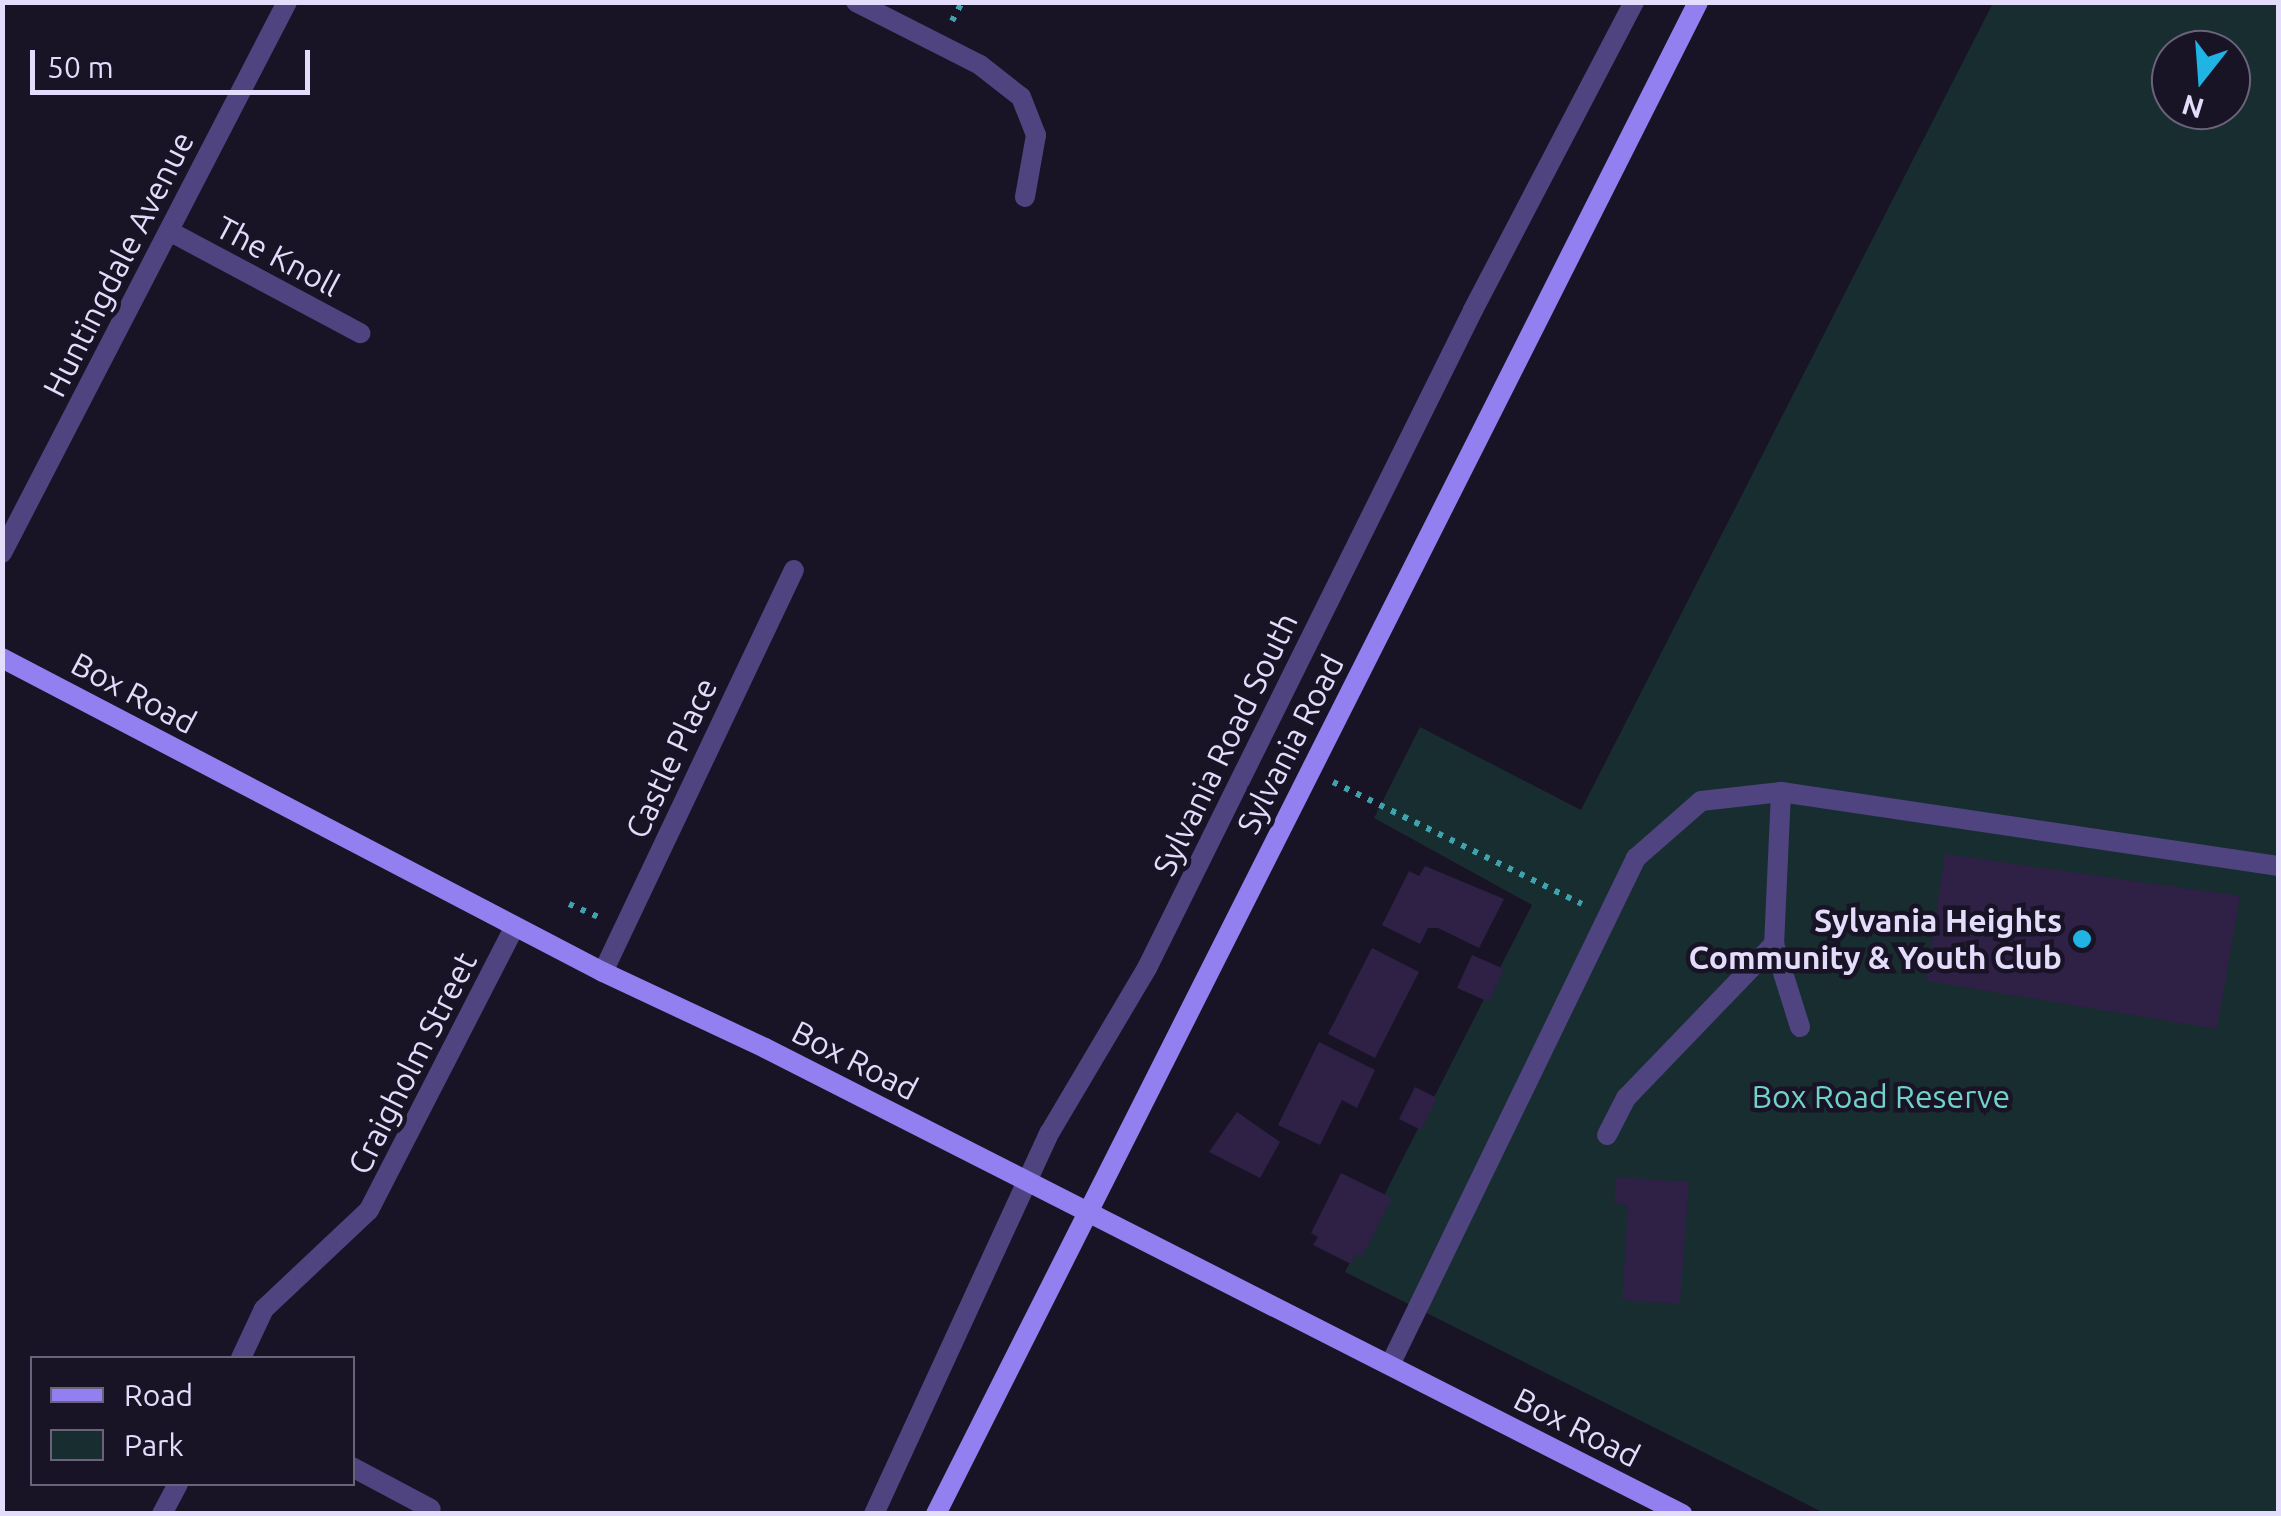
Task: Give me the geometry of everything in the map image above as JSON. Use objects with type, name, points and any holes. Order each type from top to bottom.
[{"type":"street","name":"Huntingdale Avenue","points":[[2,553],[287,2]]},
{"type":"street","points":[[856,2],[980,65],[1021,97],[1036,135],[1025,197]]},
{"type":"street","name":"Sylvania Road South","points":[[874,1514],[1032,1184],[1050,1132],[1147,968],[1473,310],[1634,2]]},
{"type":"street","name":"Sylvania Road","points":[[936,1514],[1698,2]]},
{"type":"street","name":"The Knoll","points":[[169,232],[360,333]]},
{"type":"street","name":"Castle Place","points":[[603,972],[794,570]]},
{"type":"street","name":"Box Road","points":[[2,658],[603,972],[1390,1365],[1652,1507],[1682,1514]]},
{"type":"street","points":[[1781,792],[1774,944],[1800,1027]]},
{"type":"street","points":[[1390,1365],[1636,858],[1701,801],[1781,792],[2278,866]]},
{"type":"street","name":"Craigholm Street","points":[[242,1356],[264,1309],[369,1210],[515,926]]},
{"type":"street","points":[[1607,1135],[1626,1098],[1774,944]]},
{"type":"street","points":[[355,1470],[431,1509]]},
{"type":"street","points":[[162,1514],[177,1486]]},
{"type":"path","points":[[1310,770],[1606,916]]},
{"type":"green space","name":"Box Road Reserve","points":[[1993,3],[2278,3],[2278,1513],[1824,1513],[1345,1272],[1532,905],[1374,818],[1420,727],[1581,810]]},
{"type":"building","name":"Sylvania Heights Community & Youth Club","points":[[1945,854],[2240,896],[2217,1029],[1926,981]]},
{"type":"building","points":[[1425,866],[1504,899],[1479,948],[1438,928],[1428,928],[1420,944],[1382,925],[1409,871],[1419,876]]},
{"type":"building","points":[[1372,948],[1419,972],[1375,1058],[1328,1034]]},
{"type":"building","points":[[1472,955],[1504,969],[1489,1002],[1457,988]]},
{"type":"building","points":[[1319,1042],[1375,1070],[1357,1108],[1342,1100],[1320,1145],[1278,1125]]},
{"type":"building","points":[[1415,1087],[1437,1098],[1421,1130],[1399,1119]]},
{"type":"building","points":[[1237,1112],[1280,1142],[1260,1178],[1209,1152]]},
{"type":"building","points":[[1341,1173],[1392,1198],[1362,1257],[1355,1254],[1351,1264],[1313,1245],[1318,1237],[1311,1233]]},
{"type":"building","points":[[1616,1177],[1689,1182],[1680,1304],[1622,1300],[1628,1205],[1614,1204]]},
{"type":"place","name":"Sylvania Heights Community & Youth Club","points":[[2082,939]]}]
